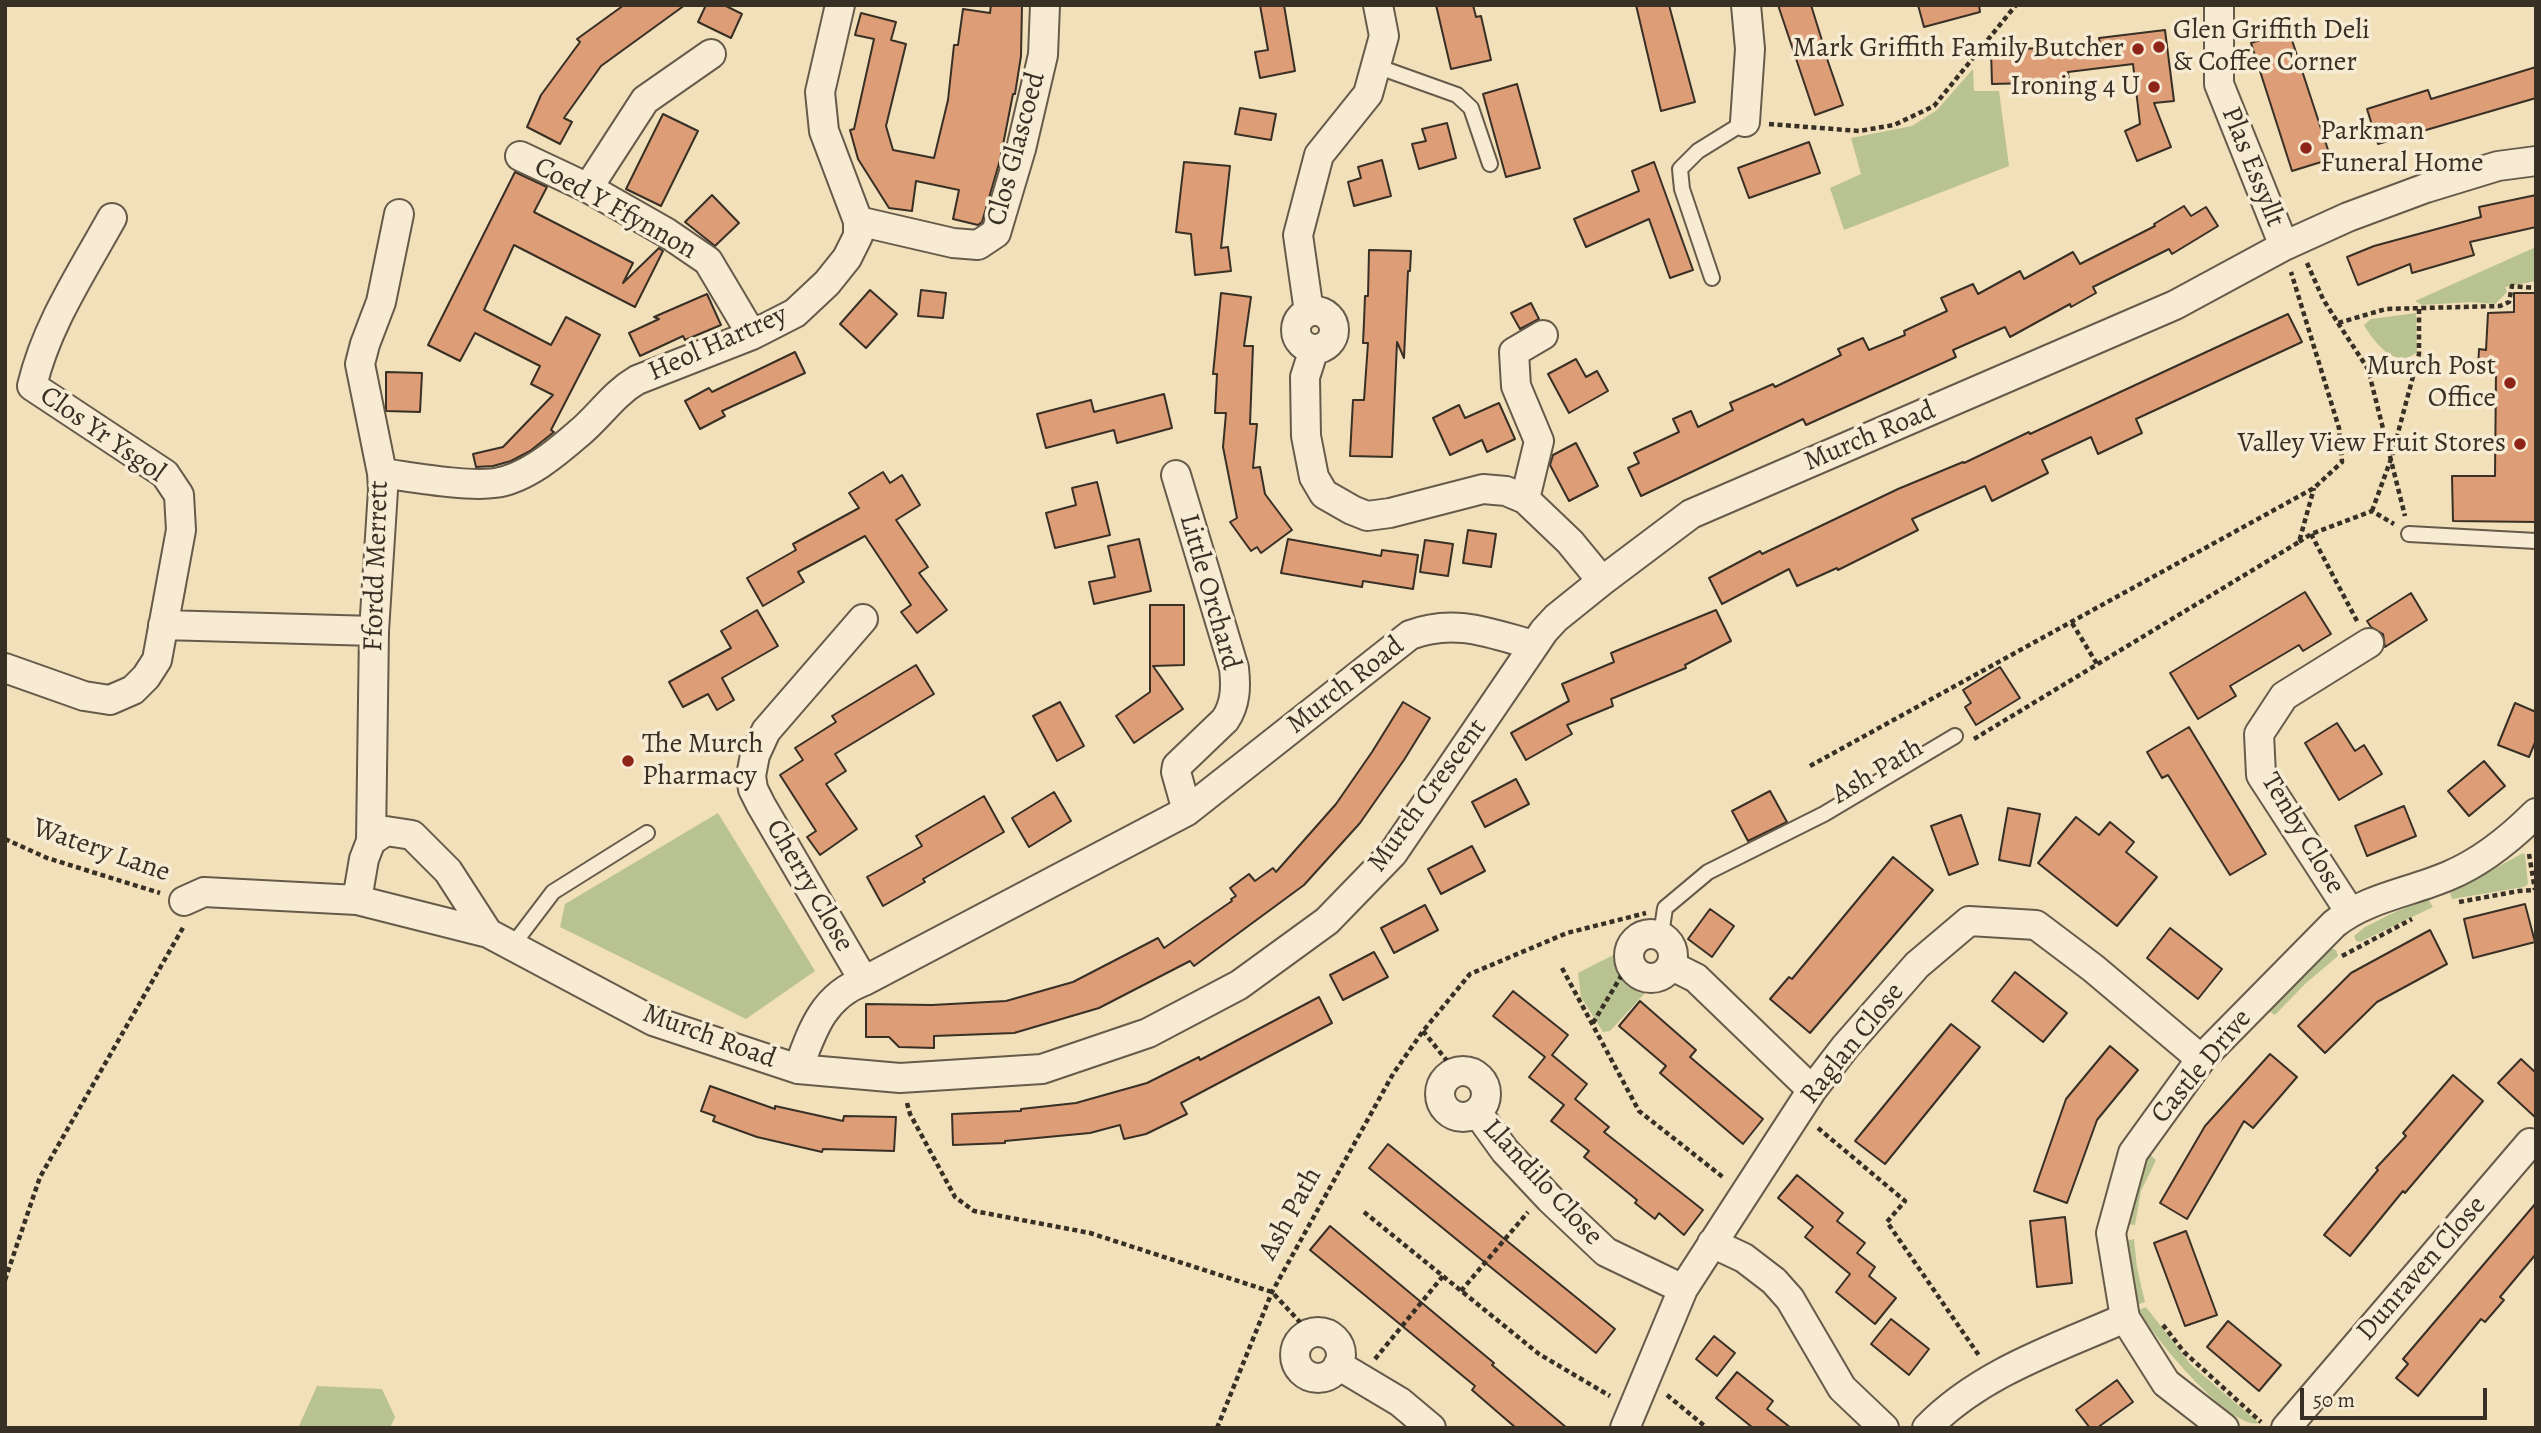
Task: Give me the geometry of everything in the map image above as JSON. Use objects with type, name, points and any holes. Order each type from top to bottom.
[{"type":"street","points":[[840,5],[820,92],[824,131],[858,221]]},
{"type":"street","name":"Clos Glascoed","points":[[858,221],[953,243],[978,245],[996,233],[1000,228],[1021,149],[1043,55],[1045,5]]},
{"type":"street","points":[[1378,5],[1384,36],[1368,94],[1319,155],[1298,234],[1309,312],[1303,316],[1296,329],[1301,342],[1314,349],[1305,377],[1306,436],[1314,477],[1324,494],[1367,516],[1390,513],[1483,489],[1506,491],[1525,499],[1570,541],[1602,581]]},
{"type":"street","points":[[1745,122],[1750,49],[1746,5]]},
{"type":"street","name":"Plas Essyllt","points":[[2219,5],[2219,84],[2290,243]]},
{"type":"street","name":"Coed Y Ffynnon","points":[[588,188],[645,100],[711,54]]},
{"type":"street","name":"Coed Y Ffynnon","points":[[520,156],[588,188],[667,233],[708,261],[752,335]]},
{"type":"street","name":"Murch Road","points":[[194,897],[357,901],[500,940],[653,1021],[798,1069],[813,1028],[832,1001],[848,987],[1188,811],[1410,635],[1429,630],[1471,627],[1533,645],[1556,618],[1691,514],[2175,305],[2290,243],[2348,217],[2426,188],[2498,166],[2536,161]]},
{"type":"street","name":"Ffordd Merrett","points":[[357,901],[364,859],[371,841],[374,631],[383,490],[360,364],[381,302],[399,214]]},
{"type":"street","name":"Clos Yr Ysgol","points":[[5,668],[84,696],[110,700],[133,691],[157,660],[181,530],[179,495],[165,474],[32,386],[45,344],[112,219]]},
{"type":"street","name":"Heol Hartrey","points":[[382,473],[471,483],[494,483],[513,478],[544,461],[579,433],[622,389],[637,380],[752,335],[795,313],[827,283],[847,257],[858,236],[858,221]]},
{"type":"street","points":[[1525,499],[1539,441],[1516,386],[1514,352],[1542,335]]},
{"type":"street","name":"Little Orchard","points":[[1176,475],[1234,667],[1236,684],[1231,711],[1225,720],[1177,766],[1188,811]]},
{"type":"street","name":"Cherry Close","points":[[863,619],[766,731],[755,755],[751,776],[753,789],[761,804],[864,981]]},
{"type":"street","points":[[163,625],[374,631]]},
{"type":"street","name":"Tenby Close","points":[[2350,912],[2261,775],[2259,734],[2284,696],[2369,643]]},
{"type":"street","name":"Murch Crescent","points":[[798,1069],[900,1078],[1042,1069],[1148,1033],[1240,985],[1327,921],[1392,853],[1533,645]]},
{"type":"street","name":"Castle Drive","points":[[2224,1428],[2166,1383],[2125,1318],[2111,1233],[2133,1153],[2201,1059],[2350,912],[2451,875],[2510,839],[2536,813]]},
{"type":"street","points":[[371,841],[386,831],[412,835],[448,871],[500,940]]},
{"type":"street","name":"Raglan Close","points":[[1629,1418],[1683,1289],[1805,1101],[1844,1047],[1917,965],[1969,921],[2036,925],[2093,968],[2201,1059]]},
{"type":"street","points":[[1663,922],[1673,948],[1672,966],[1658,977],[1641,976],[1629,963],[1631,945],[1663,922]]},
{"type":"street","points":[[1672,966],[1696,978],[1805,1101]]},
{"type":"street","name":"Llandilo Close","points":[[1456,1072],[1476,1075],[1485,1086],[1485,1101],[1477,1112],[1505,1151],[1606,1252],[1683,1289]]},
{"type":"street","name":"Dunraven Close","points":[[2286,1428],[2530,1143]]},
{"type":"street","points":[[1712,1243],[1744,1258],[1774,1281],[1790,1299],[1842,1388],[1884,1428]]},
{"type":"street","points":[[1927,1428],[1942,1412],[1994,1378],[2125,1318]]},
{"type":"street","points":[[1349,1371],[1321,1378],[1307,1375],[1297,1364],[1296,1349],[1299,1343],[1311,1334],[1326,1334],[1337,1343],[1349,1371],[1400,1402],[1431,1428]]},
{"type":"lane","points":[[1376,65],[1457,95],[1471,108],[1490,164]]},
{"type":"lane","points":[[1712,278],[1682,189],[1680,169],[1698,151],[1745,122]]},
{"type":"lane","points":[[2409,534],[2536,541]]},
{"type":"lane","points":[[1663,922],[1708,872],[1824,814],[1959,741]]},
{"type":"lane","points":[[500,940],[553,892],[647,833]]},
{"type":"path","points":[[1745,122],[1859,131],[1894,125],[1934,106],[2016,5]]},
{"type":"path","points":[[2290,243],[2368,369],[2409,534]]},
{"type":"path","points":[[1810,766],[2314,488],[2342,462],[2339,428],[2300,306],[2290,243]]},
{"type":"path","points":[[2338,323],[2386,309],[2500,306],[2509,302],[2512,286],[2536,288]]},
{"type":"path","points":[[2409,534],[2371,510],[2391,459],[2419,354],[2419,308]]},
{"type":"path","points":[[2298,542],[2314,488]]},
{"type":"path","name":"Ash Path","points":[[1959,741],[2097,664],[2311,534],[2371,510]]},
{"type":"path","points":[[2311,534],[2369,643]]},
{"type":"path","points":[[2073,623],[2097,664]]},
{"type":"path","name":"Watery Lane","points":[[5,839],[47,858],[194,897]]},
{"type":"path","points":[[2454,903],[2535,890]]},
{"type":"path","points":[[5,1280],[40,1177],[194,897]]},
{"type":"path","points":[[2338,959],[2419,916]]},
{"type":"path","name":"Ash Path","points":[[1217,1428],[1272,1292],[1393,1074],[1423,1031],[1469,974],[1567,933],[1663,922]]},
{"type":"path","points":[[1592,1024],[1629,963]]},
{"type":"path","points":[[1562,968],[1639,1111],[1744,1194]]},
{"type":"path","points":[[1423,1031],[1456,1072]]},
{"type":"path","points":[[900,1078],[910,1114],[955,1197],[974,1211],[1090,1233],[1272,1292],[1311,1334]]},
{"type":"path","points":[[1805,1101],[1905,1201],[1887,1222],[1994,1378]]},
{"type":"path","points":[[1461,1291],[1544,1192]]},
{"type":"path","points":[[1364,1212],[1539,1354],[1606,1394],[1629,1418]]},
{"type":"path","points":[[1349,1371],[1443,1276]]},
{"type":"path","points":[[2160,1320],[2184,1352],[2269,1428]]},
{"type":"path","points":[[1645,1377],[1707,1428]]},
{"type":"green space","points":[[1973,69],[1974,91],[1999,91],[2009,166],[1844,230],[1830,188],[1861,174],[1851,138],[1912,126],[1937,110]]},
{"type":"green space","points":[[2536,247],[2536,281],[2505,287],[2507,292],[2495,304],[2471,302],[2422,305],[2415,301]]},
{"type":"green space","points":[[2416,313],[2417,352],[2409,357],[2401,358],[2386,352],[2364,325],[2371,319]]},
{"type":"green space","points":[[718,813],[815,971],[746,1019],[560,927],[565,904]]},
{"type":"green space","points":[[2523,853],[2528,884],[2524,887],[2452,899],[2450,893]]},
{"type":"green space","points":[[2428,899],[2433,907],[2360,942],[2356,941],[2354,936],[2365,927]]},
{"type":"green space","points":[[2331,948],[2336,950],[2338,956],[2305,984],[2275,1015],[2269,1011],[2269,1009]]},
{"type":"green space","points":[[1623,950],[1619,964],[1623,973],[1632,985],[1647,991],[1610,1031],[1603,1032],[1581,997],[1578,973]]},
{"type":"green space","points":[[2149,1154],[2156,1160],[2141,1191],[2135,1225],[2127,1224],[2143,1163]]},
{"type":"green space","points":[[2134,1239],[2145,1302],[2137,1305],[2125,1241]]},
{"type":"green space","points":[[2146,1307],[2191,1365],[2259,1423],[2246,1421],[2230,1412],[2193,1379],[2146,1322],[2139,1310]]},
{"type":"green space","points":[[317,1386],[382,1389],[395,1417],[390,1428],[298,1428]]},
{"type":"building","points":[[624,5],[685,5],[601,66],[564,118],[572,122],[560,144],[527,127],[541,95],[580,42],[577,39]]},
{"type":"building","points":[[706,5],[724,5],[742,14],[731,38],[698,22]]},
{"type":"building","points":[[991,5],[1022,5],[1021,56],[1000,160],[982,222],[978,225],[953,219],[959,190],[916,181],[912,211],[889,208],[858,159],[850,130],[854,129],[874,39],[855,35],[861,13],[896,22],[891,40],[906,44],[886,126],[893,150],[934,158],[948,100],[954,45],[958,45],[963,9],[990,13]]},
{"type":"building","points":[[1260,5],[1284,5],[1295,71],[1260,78],[1255,52],[1268,50]]},
{"type":"building","points":[[1436,5],[1473,5],[1476,17],[1481,16],[1491,60],[1451,69]]},
{"type":"building","points":[[1636,5],[1669,5],[1695,102],[1661,111]]},
{"type":"building","points":[[1778,5],[1811,5],[1843,105],[1815,115]]},
{"type":"building","points":[[1918,5],[1979,5],[1980,12],[1924,27]]},
{"type":"building","points":[[2165,30],[2174,101],[2154,103],[2171,147],[2137,161],[2125,131],[2140,124],[2133,64],[2068,72],[2069,82],[1992,84],[1991,50],[2100,46],[2099,38]]},
{"type":"building","points":[[2289,31],[2331,159],[2292,171],[2251,43]]},
{"type":"building","points":[[2536,67],[2536,98],[2378,144],[2367,109],[2428,90],[2431,99]]},
{"type":"building","points":[[1517,84],[1540,168],[1506,177],[1483,94]]},
{"type":"building","points":[[1240,108],[1276,114],[1271,140],[1235,134]]},
{"type":"building","points":[[663,114],[698,131],[661,206],[626,189]]},
{"type":"building","points":[[1447,123],[1456,158],[1419,169],[1412,144],[1426,141],[1422,129]]},
{"type":"building","points":[[1809,142],[1820,173],[1749,198],[1738,168]]},
{"type":"building","points":[[1382,160],[1391,196],[1354,206],[1348,182],[1361,178],[1358,167]]},
{"type":"building","points":[[1184,162],[1230,166],[1221,248],[1228,247],[1231,271],[1195,275],[1191,234],[1176,232]]},
{"type":"building","points":[[1654,162],[1693,270],[1670,278],[1649,219],[1586,247],[1574,219],[1639,191],[1632,171]]},
{"type":"building","points":[[515,172],[547,187],[534,212],[633,263],[623,283],[659,248],[663,251],[635,307],[514,245],[484,310],[551,345],[566,317],[600,335],[551,430],[554,432],[530,451],[511,461],[476,467],[473,454],[503,447],[553,395],[531,384],[540,366],[475,333],[460,361],[428,345]]},
{"type":"building","points":[[712,195],[739,223],[715,246],[685,222]]},
{"type":"building","points":[[2536,195],[2536,227],[2470,242],[2474,255],[2412,273],[2410,264],[2358,285],[2347,257],[2374,246],[2481,217],[2479,207]]},
{"type":"building","points":[[2184,206],[2191,216],[2206,207],[2218,226],[2172,254],[2169,249],[2093,287],[2096,293],[2010,337],[2005,327],[1953,350],[1956,357],[1806,425],[1803,419],[1641,496],[1628,468],[1639,463],[1634,453],[1679,432],[1673,419],[1691,411],[1698,427],[1733,410],[1730,403],[1773,384],[1775,387],[1841,355],[1838,349],[1863,338],[1869,350],[1905,335],[1904,331],[1947,311],[1941,298],[1973,284],[1978,294],[2020,271],[2024,279],[2073,252],[2080,264],[2155,226],[2154,224]]},
{"type":"building","points":[[1369,250],[1411,251],[1404,358],[1397,342],[1392,457],[1350,456],[1353,400],[1364,400],[1368,343],[1363,343]]},
{"type":"building","points":[[870,290],[897,314],[866,348],[840,324]]},
{"type":"building","points":[[921,290],[946,293],[943,318],[918,316]]},
{"type":"building","points":[[1221,293],[1251,297],[1244,346],[1253,346],[1250,424],[1257,424],[1253,468],[1260,467],[1265,494],[1292,530],[1261,553],[1257,547],[1251,551],[1230,522],[1237,518],[1223,447],[1226,413],[1215,413],[1217,374],[1213,374]]},
{"type":"building","points":[[2514,293],[2536,293],[2536,522],[2453,521],[2452,476],[2495,476],[2496,370],[2478,370],[2479,349],[2486,350],[2488,313],[2514,312]]},
{"type":"building","points":[[707,294],[721,325],[685,340],[683,336],[640,356],[629,333],[659,319],[654,317]]},
{"type":"building","points":[[1531,303],[1539,319],[1520,329],[1511,313]]},
{"type":"building","points":[[2288,314],[2302,342],[2136,419],[2142,433],[2098,454],[2091,437],[2042,460],[2048,473],[1992,501],[1985,486],[1912,519],[1918,530],[1838,570],[1837,568],[1797,586],[1789,569],[1722,604],[1709,578],[1760,551],[1762,554],[1898,489],[1964,463],[2029,432],[2030,434]]},
{"type":"building","points":[[795,352],[805,373],[722,411],[725,416],[700,429],[685,401],[709,388],[712,392]]},
{"type":"building","points":[[1576,359],[1586,377],[1597,371],[1608,391],[1569,413],[1548,374]]},
{"type":"building","points":[[386,372],[422,373],[420,412],[386,411]]},
{"type":"building","points":[[1164,394],[1172,428],[1117,443],[1114,430],[1046,448],[1037,414],[1091,400],[1094,412]]},
{"type":"building","points":[[1499,403],[1515,439],[1487,452],[1482,440],[1450,455],[1433,418],[1459,405],[1465,418]]},
{"type":"building","points":[[1576,443],[1598,486],[1569,501],[1550,465],[1553,455]]},
{"type":"building","points":[[883,472],[890,483],[902,475],[920,505],[896,520],[928,567],[919,573],[947,610],[917,633],[901,612],[911,605],[865,536],[798,572],[804,582],[763,606],[747,578],[796,550],[793,544],[859,508],[849,493]]},
{"type":"building","points":[[1097,482],[1110,535],[1055,548],[1046,513],[1076,505],[1072,488]]},
{"type":"building","points":[[1468,530],[1496,534],[1491,567],[1463,563]]},
{"type":"building","points":[[1139,539],[1151,591],[1094,604],[1089,582],[1115,577],[1108,546]]},
{"type":"building","points":[[1288,539],[1381,556],[1382,550],[1418,555],[1413,589],[1363,581],[1362,587],[1281,573]]},
{"type":"building","points":[[1425,540],[1453,544],[1448,576],[1420,572]]},
{"type":"building","points":[[2305,592],[2331,634],[2303,651],[2299,645],[2230,686],[2236,696],[2198,719],[2170,673]]},
{"type":"building","points":[[2411,593],[2427,620],[2385,647],[2383,634],[2371,627],[2367,621]]},
{"type":"building","points":[[1150,605],[1184,605],[1184,665],[1153,666],[1183,709],[1134,743],[1116,716],[1150,692]]},
{"type":"building","points":[[757,610],[778,646],[722,678],[734,700],[717,710],[708,694],[683,707],[669,682],[731,648],[721,631]]},
{"type":"building","points":[[1716,610],[1731,641],[1685,665],[1686,668],[1611,699],[1613,706],[1567,725],[1572,734],[1526,760],[1511,733],[1569,701],[1562,684],[1614,662],[1611,653]]},
{"type":"building","points":[[916,665],[934,694],[835,754],[846,771],[826,784],[857,829],[820,855],[807,837],[816,831],[780,775],[803,760],[795,748],[836,722],[832,716]]},
{"type":"building","points":[[2000,667],[2020,698],[1976,725],[1965,707],[1971,703],[1963,690]]},
{"type":"building","points":[[1060,702],[1084,746],[1057,761],[1033,716]]},
{"type":"building","points":[[1403,702],[1430,718],[1360,823],[1304,885],[1194,966],[1190,961],[1099,1008],[1014,1033],[934,1036],[934,1048],[899,1047],[889,1037],[866,1037],[866,1004],[932,1005],[1006,1001],[1073,982],[1158,938],[1164,948],[1232,901],[1236,896],[1230,888],[1249,874],[1255,881],[1273,868],[1276,872],[1336,804]]},
{"type":"building","points":[[2515,703],[2536,712],[2536,740],[2529,757],[2498,745]]},
{"type":"building","points":[[2337,723],[2355,751],[2364,745],[2382,774],[2339,800],[2305,743]]},
{"type":"building","points":[[2189,727],[2266,854],[2230,875],[2168,775],[2162,778],[2147,752]]},
{"type":"building","points":[[2484,761],[2505,786],[2469,816],[2448,791]]},
{"type":"building","points":[[1516,779],[1529,804],[1485,827],[1472,802]]},
{"type":"building","points":[[1770,791],[1787,822],[1748,841],[1732,811]]},
{"type":"building","points":[[1054,792],[1071,821],[1029,847],[1012,818]]},
{"type":"building","points":[[984,796],[1004,832],[923,879],[925,882],[883,906],[867,877],[922,846],[916,836]]},
{"type":"building","points":[[2404,806],[2416,836],[2367,856],[2355,826]]},
{"type":"building","points":[[2008,808],[2040,814],[2030,866],[1999,860]]},
{"type":"building","points":[[1961,815],[1978,864],[1949,875],[1931,826]]},
{"type":"building","points":[[2076,817],[2099,835],[2110,822],[2134,842],[2126,852],[2157,877],[2117,926],[2038,863]]},
{"type":"building","points":[[1472,846],[1485,871],[1441,894],[1428,869]]},
{"type":"building","points":[[1893,857],[1933,890],[1810,1033],[1770,999],[1789,977],[1792,979]]},
{"type":"building","points":[[2525,904],[2535,942],[2473,958],[2464,919]]},
{"type":"building","points":[[1425,905],[1438,930],[1394,953],[1381,928]]},
{"type":"building","points":[[1710,909],[1734,926],[1712,957],[1688,939]]},
{"type":"building","points":[[2170,928],[2222,969],[2198,999],[2147,958]]},
{"type":"building","points":[[2430,930],[2447,964],[2377,1002],[2325,1053],[2298,1026],[2351,973]]},
{"type":"building","points":[[1374,952],[1388,977],[1343,1000],[1330,975]]},
{"type":"building","points":[[2015,972],[2067,1013],[2043,1042],[1992,1001]]},
{"type":"building","points":[[1513,991],[1568,1035],[1552,1055],[1587,1084],[1575,1099],[1609,1127],[1604,1132],[1703,1210],[1684,1235],[1659,1213],[1655,1219],[1635,1203],[1637,1200],[1584,1157],[1589,1151],[1551,1121],[1564,1105],[1529,1077],[1545,1057],[1493,1016]]},
{"type":"building","points":[[1319,997],[1332,1023],[1181,1103],[1187,1114],[1146,1134],[1124,1139],[1120,1125],[1090,1133],[1005,1143],[953,1145],[952,1114],[1021,1111],[1076,1103],[1147,1083],[1199,1057],[1200,1060]]},
{"type":"building","points":[[1640,1001],[1696,1050],[1690,1057],[1763,1119],[1743,1144],[1660,1073],[1666,1066],[1619,1026]]},
{"type":"building","points":[[1951,1024],[1980,1047],[1885,1164],[1855,1141]]},
{"type":"building","points":[[2110,1046],[2138,1070],[2097,1120],[2067,1203],[2034,1191],[2066,1099]]},
{"type":"building","points":[[2270,1054],[2297,1077],[2253,1128],[2244,1121],[2187,1219],[2160,1203],[2205,1126]]},
{"type":"building","points":[[2521,1059],[2536,1073],[2536,1118],[2498,1083]]},
{"type":"building","points":[[2453,1075],[2483,1101],[2405,1193],[2403,1191],[2350,1256],[2324,1235],[2378,1170],[2376,1168],[2406,1136],[2403,1133]]},
{"type":"building","points":[[710,1086],[775,1109],[775,1106],[843,1121],[844,1116],[896,1117],[894,1151],[823,1149],[822,1152],[757,1137],[713,1121],[715,1116],[701,1111]]},
{"type":"building","points":[[1388,1144],[1615,1329],[1596,1353],[1369,1168]]},
{"type":"building","points":[[1797,1175],[1843,1213],[1837,1221],[1865,1243],[1857,1253],[1875,1267],[1869,1276],[1896,1298],[1875,1324],[1836,1292],[1850,1274],[1805,1237],[1813,1227],[1778,1198]]},
{"type":"building","points":[[2536,1203],[2536,1254],[2500,1297],[2504,1300],[2485,1322],[2481,1319],[2418,1396],[2396,1378],[2408,1364],[2403,1359]]},
{"type":"building","points":[[2065,1217],[2072,1283],[2037,1287],[2030,1221]]},
{"type":"building","points":[[1330,1226],[1494,1363],[1492,1365],[1567,1428],[1516,1428],[1472,1390],[1475,1386],[1310,1250]]},
{"type":"building","points":[[2186,1231],[2217,1315],[2185,1326],[2154,1243]]},
{"type":"building","points":[[1891,1319],[1929,1349],[1909,1375],[1871,1344]]},
{"type":"building","points":[[2228,1321],[2281,1365],[2259,1391],[2207,1347]]},
{"type":"building","points":[[1714,1336],[1735,1353],[1717,1376],[1696,1359]]},
{"type":"building","points":[[1737,1372],[1773,1401],[1767,1409],[1791,1428],[1753,1428],[1716,1398]]},
{"type":"building","points":[[2117,1380],[2133,1402],[2097,1428],[2090,1428],[2076,1410]]},
{"type":"place","name":"Glen Griffith Deli & Coffee Corner","points":[[2159,47]]},
{"type":"place","name":"Mark Griffith Family Butcher","points":[[2138,49]]},
{"type":"place","name":"Ironing 4 U","points":[[2154,87]]},
{"type":"place","name":"Parkman Funeral Home","points":[[2306,148]]},
{"type":"place","name":"Murch Post Office","points":[[2510,383]]},
{"type":"place","name":"Valley View Fruit Stores","points":[[2520,444]]},
{"type":"place","name":"The Murch Pharmacy","points":[[628,761]]}]
